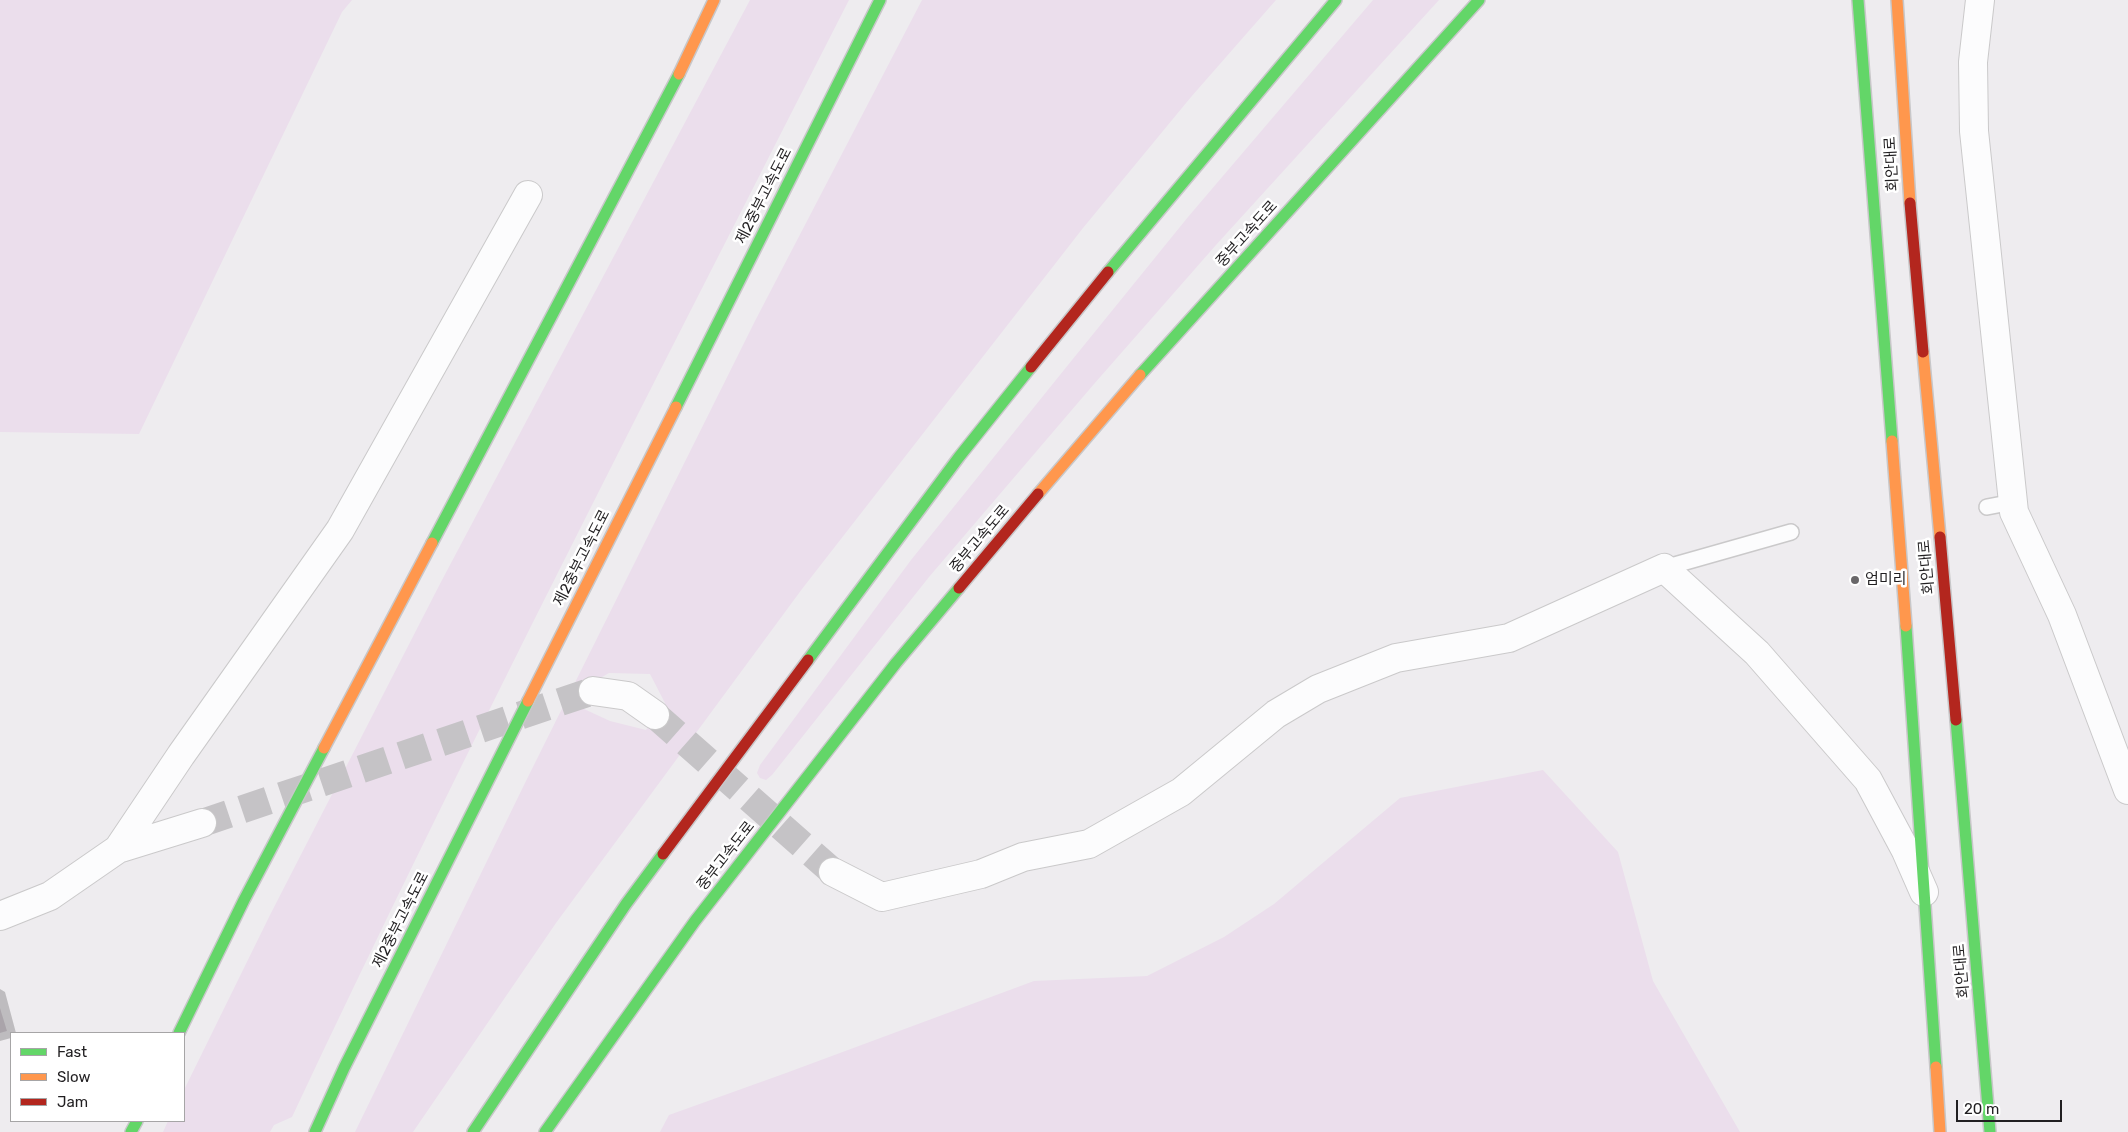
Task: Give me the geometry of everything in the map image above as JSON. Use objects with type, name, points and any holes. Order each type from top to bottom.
[{"type":"main road","points":[[179,1032],[254,882],[683,66],[714,0]]},
{"type":"main road","name":"제2중부고속도로","points":[[315,1132],[344,1068],[490,774],[880,0]]},
{"type":"main road","points":[[473,1132],[626,904],[959,457],[1127,248],[1336,0]]},
{"type":"main road","name":"중부고속도로","points":[[545,1132],[695,921],[902,655],[1110,407],[1480,0]]},
{"type":"main road","name":"회안대로","points":[[1858,0],[1940,1132]]},
{"type":"main road","name":"회안대로","points":[[1897,0],[1910,225],[1963,792],[1990,1132]]},
{"type":"street","points":[[1980,0],[1973,62],[1974,131],[2000,505],[2014,512],[2062,615],[2118,747],[2128,790]]},
{"type":"street","points":[[118,849],[187,747],[340,530],[528,195]]},
{"type":"street","points":[[833,872],[882,898],[981,874],[1023,857],[1089,844],[1181,792],[1276,714],[1318,689],[1396,658],[1510,638],[1664,568],[1757,653],[1868,780],[1906,850],[1924,893]]},
{"type":"street","points":[[593,691],[628,696],[655,715]]},
{"type":"street","points":[[0,916],[50,896],[118,849],[202,823]]},
{"type":"lane","points":[[1664,568],[1791,532]]},
{"type":"shaded area","points":[[0,0],[352,0],[342,12],[139,434],[0,432]]},
{"type":"shaded area","points":[[750,0],[849,0],[496,696],[292,1117],[274,1125],[270,1132],[163,1132],[168,1122],[185,1122],[185,1088],[270,915],[442,580]]},
{"type":"shaded area","points":[[922,0],[1276,0],[1191,97],[1083,228],[802,589],[556,923],[413,1132],[355,1132],[525,783],[755,321]],"holes":[[[609,673],[650,674],[665,703],[646,730],[610,721],[584,709],[595,681]]]},
{"type":"shaded area","points":[[1373,0],[1439,0],[1216,245],[1094,384],[929,577],[772,775],[766,780],[760,778],[757,773],[760,765],[911,560],[1188,217]]},
{"type":"shaded area","points":[[1543,770],[1618,852],[1653,981],[1740,1132],[660,1132],[669,1115],[1034,981],[1147,976],[1224,937],[1274,904],[1400,798]]},
{"type":"building","points":[[0,1008],[7,1031],[0,1033]]},
{"type":"tunnel","points":[[202,823],[593,691]]},
{"type":"tunnel","points":[[655,715],[833,872]]},
{"type":"traffic: fast","points":[[676,407],[880,0]]},
{"type":"traffic: fast","points":[[1108,272],[1336,0]]},
{"type":"traffic: fast","points":[[1140,375],[1479,0]]},
{"type":"traffic: fast","points":[[1858,0],[1892,441]]},
{"type":"traffic: fast","points":[[432,543],[679,74]]},
{"type":"traffic: fast","points":[[808,660],[959,457],[1031,367]]},
{"type":"traffic: fast","points":[[545,1132],[695,921],[896,663],[959,588]]},
{"type":"traffic: fast","points":[[1906,626],[1936,1067]]},
{"type":"traffic: fast","points":[[315,1132],[344,1068],[528,701]]},
{"type":"traffic: fast","points":[[1956,720],[1990,1132]]},
{"type":"traffic: fast","points":[[179,1032],[244,900],[324,748]]},
{"type":"traffic: fast","points":[[473,1132],[626,904],[663,854]]},
{"type":"traffic: fast","points":[[131,1132],[136,1122]]},
{"type":"traffic: slow","points":[[679,74],[714,0]]},
{"type":"traffic: slow","points":[[1897,0],[1910,203]]},
{"type":"traffic: slow","points":[[1923,352],[1940,537]]},
{"type":"traffic: slow","points":[[1038,494],[1140,375]]},
{"type":"traffic: slow","points":[[528,701],[676,407]]},
{"type":"traffic: slow","points":[[1892,441],[1906,626]]},
{"type":"traffic: slow","points":[[324,748],[432,543]]},
{"type":"traffic: slow","points":[[1936,1067],[1940,1132]]},
{"type":"traffic: jam","points":[[1910,203],[1923,352]]},
{"type":"traffic: jam","points":[[1031,367],[1108,272]]},
{"type":"traffic: jam","points":[[959,588],[1038,494]]},
{"type":"traffic: jam","points":[[1940,537],[1956,720]]},
{"type":"traffic: jam","points":[[663,854],[808,660]]},
{"type":"place","name":"엄미리","points":[[1855,580]]}]
